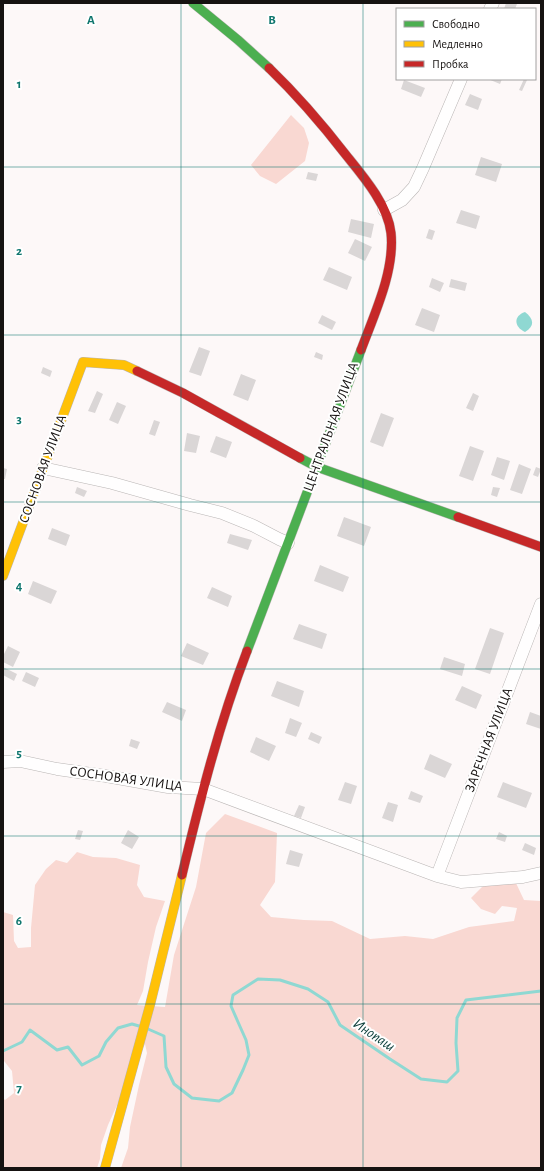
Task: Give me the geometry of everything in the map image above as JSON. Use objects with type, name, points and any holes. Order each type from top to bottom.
[{"type":"street","name":"ЦЕНТРАЛЬНАЯ УЛИЦА","points":[[105,1168],[150,1005],[203,789],[229,702],[388,274],[391,257],[391,231],[384,210],[363,178],[340,148],[285,84],[252,53],[193,3]]},
{"type":"street","points":[[384,210],[402,200],[414,187],[460,80]]},
{"type":"street","name":"СОСНОВАЯ УЛИЦА","points":[[3,576],[83,362],[124,365],[183,393],[317,466]]},
{"type":"street","points":[[317,466],[541,547]]},
{"type":"street","points":[[44,468],[112,483],[222,513],[254,526],[288,543]]},
{"type":"street","name":"ЗАРЕЧНАЯ УЛИЦА","points":[[437,876],[541,604]]},
{"type":"street","name":"СОСНОВАЯ УЛИЦА","points":[[3,762],[20,760],[57,769],[168,787],[203,789],[437,876],[461,882],[541,873]]},
{"type":"shaded area","points":[[291,115],[304,128],[309,143],[305,161],[276,184],[260,176],[251,165]]},
{"type":"shaded area","points":[[225,814],[277,833],[275,882],[260,905],[271,917],[332,921],[370,939],[405,936],[433,939],[469,927],[514,921],[517,908],[502,906],[495,914],[481,909],[471,898],[487,882],[515,881],[524,900],[541,901],[541,1168],[121,1168],[128,1148],[130,1127],[147,1053],[145,1044],[108,1125],[101,1145],[100,1159],[97,1168],[3,1168],[3,1098],[5,1100],[14,1093],[12,1071],[4,1061],[3,1062],[3,912],[13,915],[14,941],[18,948],[31,947],[31,928],[35,885],[46,869],[56,860],[67,863],[77,852],[93,857],[116,858],[140,865],[137,885],[144,897],[165,901],[156,927],[143,991],[137,1005],[165,1007],[174,955],[196,887],[206,833]]},
{"type":"water","points":[[525,312],[532,320],[532,325],[525,332],[521,330],[516,322],[518,316]]},
{"type":"building","points":[[506,3],[517,4],[515,8],[504,8]]},
{"type":"building","points":[[404,80],[425,88],[421,97],[401,89]]},
{"type":"building","points":[[490,80],[502,80],[500,84]]},
{"type":"building","points":[[524,80],[527,80],[522,91],[519,90]]},
{"type":"building","points":[[470,94],[482,99],[478,110],[465,105]]},
{"type":"building","points":[[481,157],[502,164],[496,182],[475,175]]},
{"type":"building","points":[[308,172],[318,174],[316,181],[306,179]]},
{"type":"building","points":[[461,210],[480,216],[476,229],[456,223]]},
{"type":"building","points":[[351,219],[374,224],[371,238],[348,232]]},
{"type":"building","points":[[429,229],[435,231],[432,240],[426,238]]},
{"type":"building","points":[[355,239],[372,247],[365,261],[348,253]]},
{"type":"building","points":[[329,267],[352,277],[347,290],[323,280]]},
{"type":"building","points":[[432,278],[444,283],[440,292],[429,287]]},
{"type":"building","points":[[451,279],[467,283],[465,291],[449,287]]},
{"type":"building","points":[[422,308],[440,315],[434,332],[415,325]]},
{"type":"building","points":[[322,315],[336,322],[332,330],[318,323]]},
{"type":"building","points":[[199,347],[210,351],[201,376],[189,372]]},
{"type":"building","points":[[316,352],[323,355],[322,360],[314,357]]},
{"type":"building","points":[[43,367],[52,371],[50,377],[41,373]]},
{"type":"building","points":[[241,374],[256,380],[248,401],[233,395]]},
{"type":"building","points":[[97,391],[103,394],[95,413],[88,411]]},
{"type":"building","points":[[473,393],[479,396],[473,411],[466,408]]},
{"type":"building","points":[[117,402],[126,406],[118,424],[109,420]]},
{"type":"building","points":[[381,413],[394,418],[383,447],[370,442]]},
{"type":"building","points":[[154,420],[160,422],[155,436],[149,434]]},
{"type":"building","points":[[187,433],[200,436],[196,453],[184,451]]},
{"type":"building","points":[[216,436],[232,442],[226,458],[210,452]]},
{"type":"building","points":[[470,446],[484,451],[473,481],[459,476]]},
{"type":"building","points":[[497,457],[510,461],[504,480],[491,475]]},
{"type":"building","points":[[519,464],[531,469],[522,494],[510,490]]},
{"type":"building","points":[[536,467],[541,469],[538,477],[533,475]]},
{"type":"building","points":[[3,468],[7,469],[5,479],[3,479]]},
{"type":"building","points":[[77,487],[87,491],[84,497],[75,493]]},
{"type":"building","points":[[493,487],[500,488],[497,497],[491,495]]},
{"type":"building","points":[[344,517],[371,527],[364,546],[337,536]]},
{"type":"building","points":[[52,528],[70,535],[66,546],[48,539]]},
{"type":"building","points":[[230,534],[252,540],[248,550],[227,543]]},
{"type":"building","points":[[320,565],[349,577],[343,592],[314,581]]},
{"type":"building","points":[[33,581],[57,591],[51,604],[28,594]]},
{"type":"building","points":[[212,587],[232,596],[228,607],[207,598]]},
{"type":"building","points":[[299,624],[327,634],[322,649],[293,639]]},
{"type":"building","points":[[490,628],[504,633],[490,674],[475,669]]},
{"type":"building","points":[[187,643],[209,653],[203,665],[181,656]]},
{"type":"building","points":[[8,646],[20,652],[13,667],[3,662],[3,656]]},
{"type":"building","points":[[444,657],[465,664],[462,676],[440,669]]},
{"type":"building","points":[[3,667],[17,674],[14,681],[3,675]]},
{"type":"building","points":[[26,672],[39,678],[35,687],[22,681]]},
{"type":"building","points":[[277,681],[304,691],[299,707],[271,696]]},
{"type":"building","points":[[462,686],[482,695],[476,709],[455,700]]},
{"type":"building","points":[[167,702],[186,710],[182,721],[162,712]]},
{"type":"building","points":[[530,712],[541,716],[541,729],[526,724]]},
{"type":"building","points":[[290,718],[302,723],[296,737],[285,733]]},
{"type":"building","points":[[311,732],[322,737],[319,744],[308,739]]},
{"type":"building","points":[[256,737],[276,746],[269,761],[250,752]]},
{"type":"building","points":[[131,739],[140,742],[137,749],[129,746]]},
{"type":"building","points":[[430,754],[452,764],[445,778],[424,769]]},
{"type":"building","points":[[345,782],[357,786],[351,804],[338,800]]},
{"type":"building","points":[[503,782],[532,793],[526,808],[497,797]]},
{"type":"building","points":[[411,791],[423,796],[420,803],[408,799]]},
{"type":"building","points":[[388,802],[398,805],[393,822],[382,818]]},
{"type":"building","points":[[299,805],[305,807],[301,818],[294,816]]},
{"type":"building","points":[[78,830],[83,831],[80,840],[75,839]]},
{"type":"building","points":[[128,830],[139,837],[132,849],[121,843]]},
{"type":"building","points":[[499,832],[507,836],[505,842],[496,839]]},
{"type":"building","points":[[525,843],[536,848],[534,855],[522,850]]},
{"type":"building","points":[[290,850],[303,854],[299,867],[286,864]]},
{"type":"waterway","name":"Инопаш","points":[[148,1029],[164,1036],[166,1067],[174,1084],[192,1098],[219,1101],[232,1093],[249,1055],[246,1040],[231,1006],[233,995],[258,979],[280,980],[308,989],[328,1002],[340,1025],[421,1079],[447,1082],[458,1071],[456,1043],[457,1018],[466,1000],[541,991]]},
{"type":"waterway","name":"Инопаш","points":[[3,1050],[22,1042],[30,1030],[57,1050],[68,1047],[82,1065],[99,1056],[106,1042],[118,1028],[132,1024],[139,1026]]},
{"type":"traffic: fast","points":[[193,3],[269,68]]},
{"type":"traffic: fast","points":[[247,651],[361,350]]},
{"type":"traffic: fast","points":[[300,458],[317,467],[458,517]]},
{"type":"traffic: slow","points":[[3,576],[83,362],[124,365],[137,371]]},
{"type":"traffic: slow","points":[[105,1168],[150,1005],[182,875]]},
{"type":"traffic: jam","points":[[269,68],[309,110],[360,172],[374,191],[389,222],[391,248],[387,277],[361,350]]},
{"type":"traffic: jam","points":[[137,371],[183,393],[300,458]]},
{"type":"traffic: jam","points":[[458,517],[541,547]]},
{"type":"traffic: jam","points":[[182,875],[203,790],[219,734],[247,651]]}]
